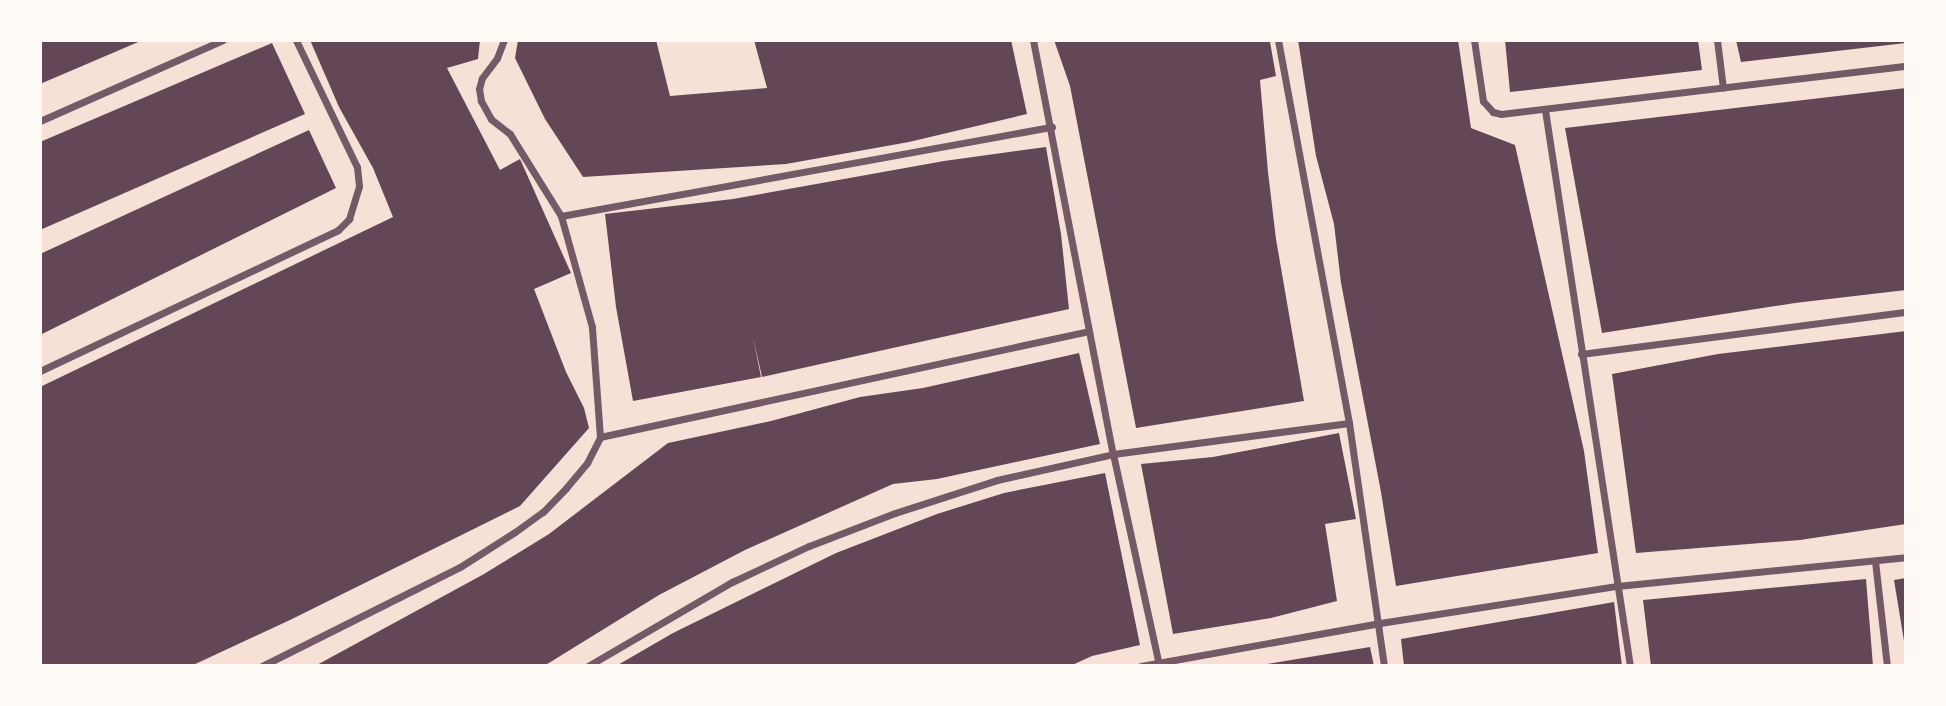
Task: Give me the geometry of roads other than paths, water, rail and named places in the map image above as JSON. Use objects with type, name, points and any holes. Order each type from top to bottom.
[{"type":"street","points":[[40,121],[223,40]]},
{"type":"street","points":[[40,371],[338,230],[349,219],[359,186],[356,167],[296,40]]},
{"type":"street","points":[[262,666],[460,568],[515,532],[543,512],[566,488],[587,463],[600,437],[592,327],[561,216],[510,134],[491,119],[481,101],[479,89],[482,78],[497,58],[504,40]]},
{"type":"street","points":[[1033,40],[1052,127],[1113,454],[1158,662]]},
{"type":"street","points":[[1278,40],[1349,423],[1380,623],[1384,666]]},
{"type":"street","points":[[1474,40],[1478,83],[1486,107],[1501,114],[1906,66]]},
{"type":"street","points":[[1717,40],[1723,88]]},
{"type":"street","points":[[1545,110],[1630,666]]},
{"type":"street","points":[[561,216],[1052,127]]},
{"type":"street","points":[[1581,354],[1906,312]]},
{"type":"street","points":[[600,437],[1089,331]]},
{"type":"street","points":[[588,666],[732,582],[809,546],[895,513],[997,480],[1113,454],[1349,423]]},
{"type":"street","points":[[1141,666],[1380,623],[1617,586],[1906,557]]},
{"type":"street","points":[[1875,561],[1886,666]]}]
